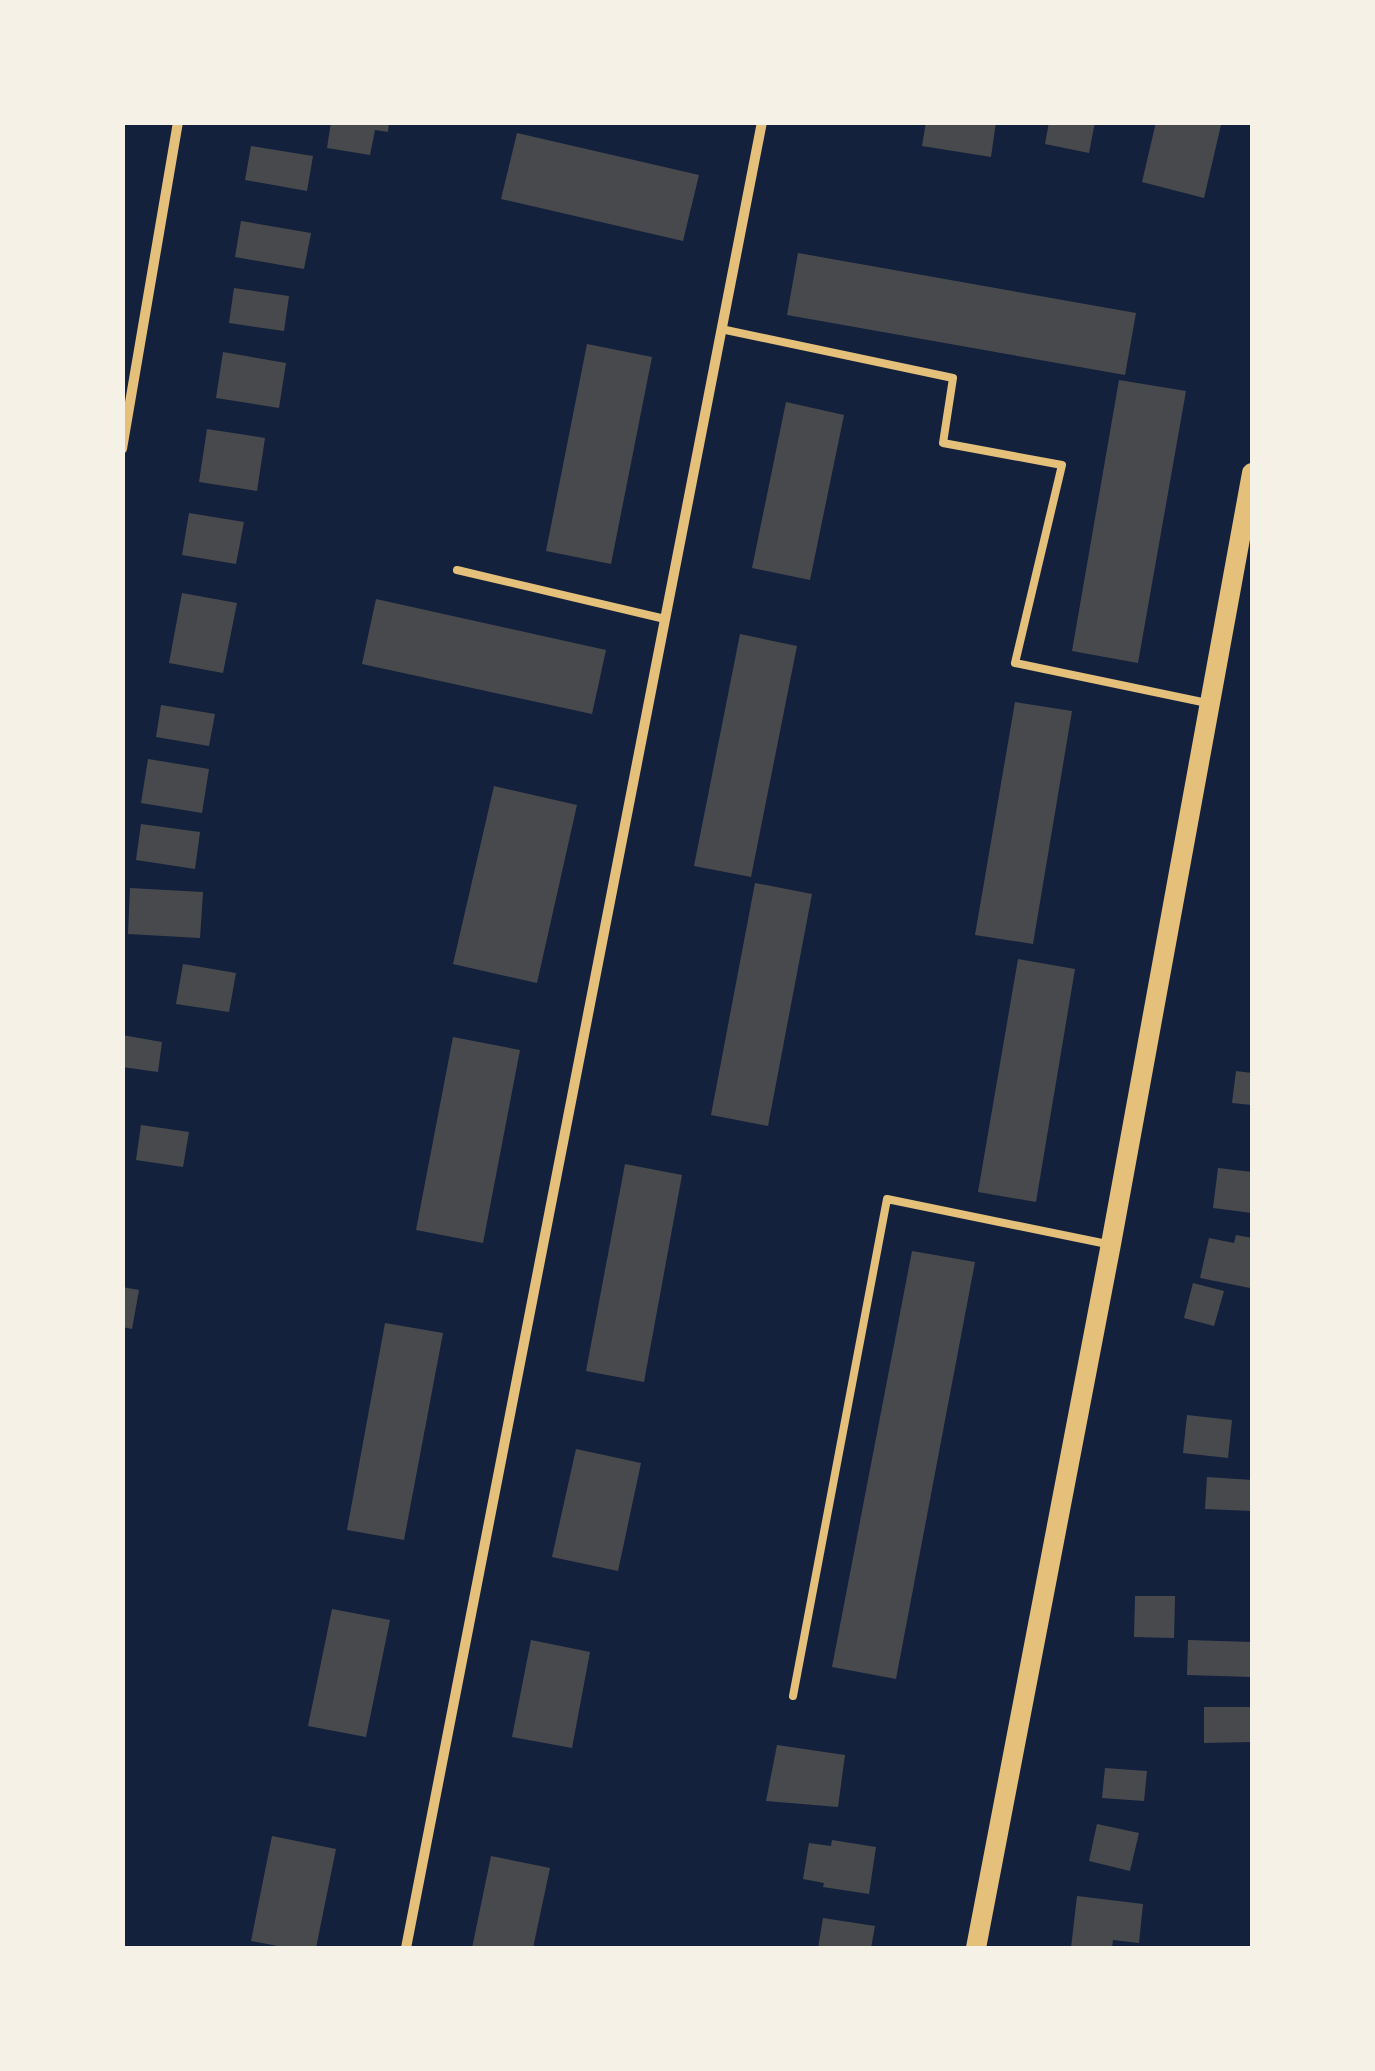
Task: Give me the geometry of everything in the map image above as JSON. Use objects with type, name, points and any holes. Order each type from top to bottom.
[{"type":"main road","points":[[976,1948],[1252,481]]},
{"type":"street","points":[[122,450],[178,122]]},
{"type":"street","points":[[406,1948],[762,122]]},
{"type":"lane","points":[[722,329],[953,378],[943,443],[1062,464],[1015,663],[1211,704]]},
{"type":"lane","points":[[457,570],[665,618]]},
{"type":"lane","points":[[792,1696],[888,1200],[1111,1244]]},
{"type":"building","points":[[331,122],[389,122],[388,132],[375,130],[370,155],[327,148]]},
{"type":"building","points":[[926,122],[996,122],[991,157],[922,146]]},
{"type":"building","points":[[1049,122],[1095,122],[1089,153],[1045,144]]},
{"type":"building","points":[[1156,122],[1221,125],[1204,198],[1142,182]]},
{"type":"building","points":[[517,133],[699,175],[683,241],[501,199]]},
{"type":"building","points":[[251,146],[313,156],[307,191],[245,180]]},
{"type":"building","points":[[241,221],[311,233],[304,269],[235,257]]},
{"type":"building","points":[[798,253],[1136,313],[1125,375],[787,315]]},
{"type":"building","points":[[234,288],[289,296],[284,331],[229,323]]},
{"type":"building","points":[[587,344],[652,357],[611,564],[546,551]]},
{"type":"building","points":[[223,352],[286,363],[279,408],[216,398]]},
{"type":"building","points":[[1119,380],[1186,391],[1138,663],[1072,651]]},
{"type":"building","points":[[786,402],[844,415],[810,580],[752,568]]},
{"type":"building","points":[[207,429],[265,438],[257,491],[199,482]]},
{"type":"building","points":[[189,513],[244,522],[236,564],[182,555]]},
{"type":"building","points":[[182,593],[237,603],[223,673],[169,663]]},
{"type":"building","points":[[376,599],[606,650],[592,714],[362,664]]},
{"type":"building","points":[[740,634],[797,646],[751,877],[694,866]]},
{"type":"building","points":[[1015,702],[1072,711],[1033,944],[975,935]]},
{"type":"building","points":[[161,705],[215,714],[209,746],[156,737]]},
{"type":"building","points":[[148,759],[209,769],[202,813],[141,803]]},
{"type":"building","points":[[494,786],[577,805],[537,983],[453,964]]},
{"type":"building","points":[[141,824],[200,832],[195,869],[136,860]]},
{"type":"building","points":[[755,883],[812,894],[768,1126],[711,1115]]},
{"type":"building","points":[[130,888],[203,892],[200,938],[128,934]]},
{"type":"building","points":[[1018,959],[1075,969],[1036,1202],[978,1192]]},
{"type":"building","points":[[183,964],[236,973],[229,1012],[176,1004]]},
{"type":"building","points":[[122,1035],[162,1042],[158,1072],[122,1067]]},
{"type":"building","points":[[453,1037],[520,1050],[483,1243],[416,1230]]},
{"type":"building","points":[[1236,1071],[1252,1073],[1252,1105],[1232,1103]]},
{"type":"building","points":[[141,1125],[189,1132],[183,1167],[136,1160]]},
{"type":"building","points":[[625,1164],[682,1175],[644,1382],[586,1371]]},
{"type":"building","points":[[1218,1168],[1252,1172],[1252,1213],[1213,1208]]},
{"type":"building","points":[[1236,1235],[1252,1238],[1250,1288],[1200,1278],[1209,1238],[1234,1243]]},
{"type":"building","points":[[912,1251],[975,1262],[896,1679],[832,1667]]},
{"type":"building","points":[[1193,1283],[1224,1291],[1214,1326],[1184,1318]]},
{"type":"building","points":[[122,1287],[139,1290],[132,1329],[122,1327]]},
{"type":"building","points":[[385,1323],[443,1333],[404,1540],[347,1530]]},
{"type":"building","points":[[1187,1415],[1232,1420],[1228,1458],[1183,1453]]},
{"type":"building","points":[[576,1449],[641,1463],[618,1571],[552,1557]]},
{"type":"building","points":[[1207,1477],[1252,1480],[1252,1511],[1205,1509]]},
{"type":"building","points":[[1135,1596],[1175,1596],[1174,1638],[1134,1637]]},
{"type":"building","points":[[332,1609],[390,1620],[366,1737],[308,1726]]},
{"type":"building","points":[[531,1640],[590,1652],[572,1748],[512,1737]]},
{"type":"building","points":[[1188,1640],[1252,1642],[1252,1677],[1187,1675]]},
{"type":"building","points":[[1204,1707],[1252,1707],[1252,1742],[1204,1743]]},
{"type":"building","points":[[777,1745],[845,1755],[838,1807],[766,1801]]},
{"type":"building","points":[[1105,1768],[1147,1771],[1144,1801],[1102,1798]]},
{"type":"building","points":[[1097,1824],[1139,1833],[1130,1871],[1089,1861]]},
{"type":"building","points":[[272,1836],[336,1849],[316,1948],[251,1941]]},
{"type":"building","points":[[832,1840],[876,1847],[869,1894],[823,1887],[824,1883],[803,1879],[809,1843],[831,1846]]},
{"type":"building","points":[[491,1856],[550,1868],[533,1948],[472,1948]]},
{"type":"building","points":[[1077,1896],[1143,1904],[1139,1943],[1113,1940],[1112,1948],[1071,1948]]},
{"type":"building","points":[[823,1918],[875,1926],[871,1948],[818,1948]]}]
